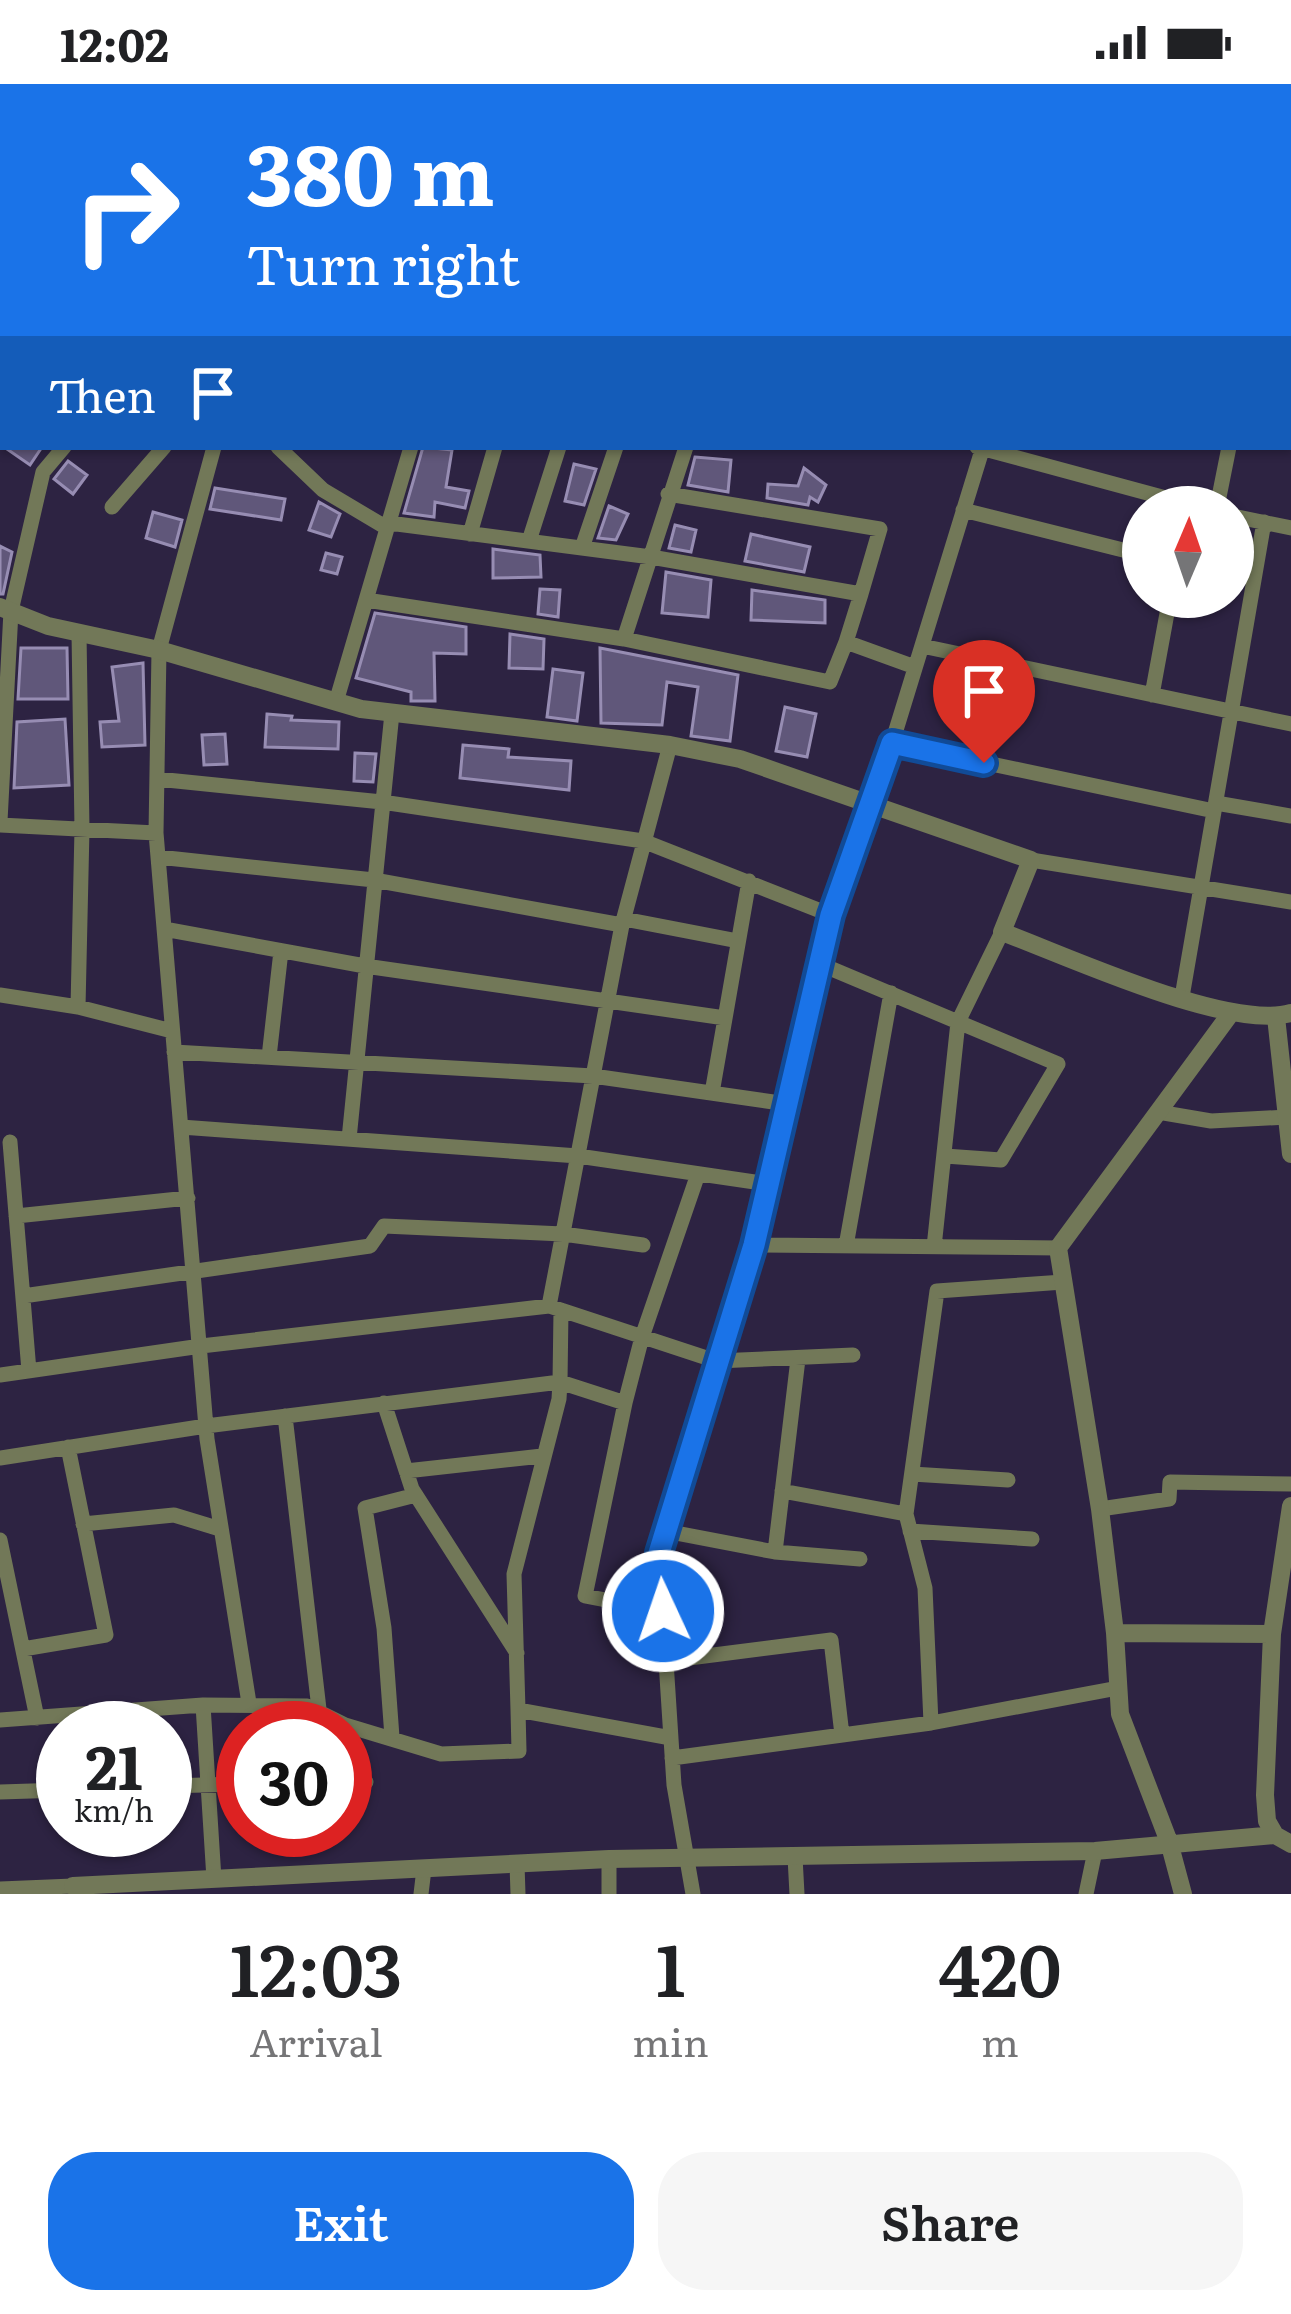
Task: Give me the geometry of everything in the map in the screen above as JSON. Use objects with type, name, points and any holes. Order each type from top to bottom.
[{"type":"street","points":[[61,450],[43,472],[6,609],[0,823],[156,833]]},
{"type":"street","points":[[112,507],[161,450]]},
{"type":"street","points":[[213,450],[159,650],[156,833],[206,1426],[249,1701]]},
{"type":"street","points":[[281,450],[323,490],[388,525],[651,557],[861,594]]},
{"type":"street","points":[[336,702],[410,450]]},
{"type":"street","points":[[470,534],[494,450]]},
{"type":"street","points":[[529,542],[558,450]]},
{"type":"street","points":[[582,548],[615,450]]},
{"type":"street","points":[[624,639],[685,450]]},
{"type":"street","points":[[693,1894],[672,1758],[659,1553],[754,1245],[831,915],[873,805],[980,450]]},
{"type":"street","points":[[988,450],[1122,487]]},
{"type":"street","points":[[1221,486],[1228,450]]},
{"type":"street","points":[[366,599],[624,639],[830,682],[880,529],[668,494]]},
{"type":"street","points":[[964,510],[1122,550]]},
{"type":"street","points":[[1254,520],[1291,527]]},
{"type":"street","points":[[1182,997],[1264,522]]},
{"type":"street","points":[[6,609],[336,702],[740,759],[1030,860],[1291,902]]},
{"type":"street","points":[[1153,695],[1166,618]]},
{"type":"street","points":[[78,1007],[80,633]]},
{"type":"street","points":[[846,642],[915,667]]},
{"type":"street","points":[[922,646],[1291,724]]},
{"type":"street","points":[[350,1139],[392,713]]},
{"type":"street","points":[[892,743],[1215,807],[1291,816]]},
{"type":"street","points":[[372,1731],[441,1754],[519,1751],[514,1574],[559,1399],[555,1308],[563,1234],[623,922],[670,746]]},
{"type":"street","points":[[157,779],[382,802],[643,842],[831,915]]},
{"type":"street","points":[[158,857],[374,880],[738,941]]},
{"type":"street","points":[[934,1247],[958,1022],[1002,932],[1030,860]]},
{"type":"street","points":[[712,1093],[749,881]]},
{"type":"street","points":[[164,929],[365,966],[725,1018]]},
{"type":"street","points":[[1002,932],[1231,1013],[1283,1015],[1291,1154]]},
{"type":"street","points":[[269,1057],[281,951]]},
{"type":"street","points":[[820,964],[1058,1064],[1001,1160],[945,1156]]},
{"type":"street","points":[[846,1246],[891,994]]},
{"type":"street","points":[[0,995],[78,1007],[172,1031]]},
{"type":"street","points":[[1183,1894],[1169,1842],[1120,1714],[1100,1509],[1058,1248],[1231,1013]]},
{"type":"street","points":[[174,1052],[593,1076],[787,1104]]},
{"type":"street","points":[[1158,1112],[1211,1121],[1287,1118]]},
{"type":"street","points":[[181,1127],[578,1156],[768,1184]]},
{"type":"street","points":[[10,1142],[29,1371]]},
{"type":"street","points":[[663,1611],[585,1596],[642,1336],[698,1174]]},
{"type":"street","points":[[16,1216],[188,1198]]},
{"type":"street","points":[[22,1296],[370,1246],[384,1226],[563,1234],[643,1245]]},
{"type":"street","points":[[754,1245],[1058,1248]]},
{"type":"street","points":[[0,1247],[18,1246]]},
{"type":"street","points":[[931,1723],[925,1588],[908,1522],[937,1292],[1063,1282]]},
{"type":"street","points":[[0,1375],[201,1346],[555,1308],[716,1361],[853,1355]]},
{"type":"street","points":[[775,1552],[798,1359]]},
{"type":"street","points":[[0,1458],[206,1426],[560,1382],[625,1403]]},
{"type":"street","points":[[384,1403],[416,1496],[517,1654]]},
{"type":"street","points":[[285,1416],[319,1701]]},
{"type":"street","points":[[22,1649],[106,1636],[68,1448]]},
{"type":"street","points":[[406,1471],[542,1456]]},
{"type":"street","points":[[912,1474],[1009,1480]]},
{"type":"street","points":[[1100,1509],[1168,1498],[1170,1482],[1291,1484]]},
{"type":"street","points":[[782,1491],[908,1522],[1032,1539]]},
{"type":"street","points":[[392,1736],[384,1628],[364,1508],[416,1496]]},
{"type":"street","points":[[1283,1840],[1268,1822],[1264,1795],[1272,1634],[1285,1584],[1291,1506]]},
{"type":"street","points":[[83,1523],[174,1515],[220,1528]]},
{"type":"street","points":[[665,1531],[775,1552],[860,1559]]},
{"type":"street","points":[[0,1540],[36,1713]]},
{"type":"street","points":[[1115,1633],[1272,1634]]},
{"type":"street","points":[[666,1661],[831,1640],[842,1735]]},
{"type":"street","points":[[672,1758],[931,1723],[1118,1688]]},
{"type":"street","points":[[192,1706],[216,1704]]},
{"type":"street","points":[[203,1705],[214,1879]]},
{"type":"street","points":[[518,1710],[671,1738]]},
{"type":"street","points":[[0,1720],[36,1718]]},
{"type":"street","points":[[192,1785],[216,1785]]},
{"type":"street","points":[[0,1792],[36,1791]]},
{"type":"street","points":[[0,1889],[167,1887],[214,1879],[609,1859],[1095,1851],[1169,1842],[1283,1840]]},
{"type":"street","points":[[1086,1894],[1095,1851]]},
{"type":"street","points":[[795,1857],[797,1894]]},
{"type":"street","points":[[608,1894],[609,1859]]},
{"type":"street","points":[[517,1864],[518,1894]]},
{"type":"street","points":[[421,1894],[424,1869]]},
{"type":"building","points":[[8,450],[40,450],[30,465]]},
{"type":"building","points":[[422,450],[452,450],[446,487],[469,491],[465,508],[435,502],[434,517],[404,513]]},
{"type":"building","points":[[695,457],[731,460],[728,492],[688,485]]},
{"type":"building","points":[[68,461],[87,475],[73,494],[54,479]]},
{"type":"building","points":[[574,464],[596,469],[584,505],[565,501]]},
{"type":"building","points":[[804,468],[826,485],[818,502],[810,497],[808,505],[767,498],[768,484],[798,486]]},
{"type":"building","points":[[215,488],[285,499],[281,520],[210,509]]},
{"type":"building","points":[[319,502],[340,514],[331,537],[309,530]]},
{"type":"building","points":[[609,506],[628,514],[616,540],[598,538]]},
{"type":"building","points":[[153,512],[182,520],[175,547],[146,538]]},
{"type":"building","points":[[675,525],[696,530],[691,552],[669,548]]},
{"type":"building","points":[[751,534],[810,547],[804,572],[745,561]]},
{"type":"building","points":[[0,546],[12,552],[3,594],[0,594]]},
{"type":"building","points":[[493,549],[540,555],[541,577],[493,578]]},
{"type":"building","points":[[326,553],[342,557],[337,574],[321,570]]},
{"type":"building","points":[[666,572],[711,580],[708,617],[662,613]]},
{"type":"building","points":[[540,589],[560,590],[558,617],[538,614]]},
{"type":"building","points":[[752,590],[825,600],[825,623],[751,620]]},
{"type":"building","points":[[375,613],[466,627],[466,654],[434,653],[435,701],[411,701],[411,692],[356,678]]},
{"type":"building","points":[[510,634],[544,639],[543,669],[509,668]]},
{"type":"building","points":[[21,648],[67,648],[68,699],[18,699]]},
{"type":"building","points":[[600,648],[738,675],[730,741],[691,736],[698,687],[667,682],[662,725],[601,723]]},
{"type":"building","points":[[143,663],[145,745],[102,747],[100,722],[119,721],[112,667]]},
{"type":"building","points":[[553,669],[583,673],[577,721],[547,717]]},
{"type":"building","points":[[785,707],[816,714],[807,757],[776,751]]},
{"type":"building","points":[[267,714],[339,722],[338,749],[265,747]]},
{"type":"building","points":[[65,719],[69,785],[14,788],[17,722]]},
{"type":"building","points":[[225,734],[227,764],[204,765],[202,735]]},
{"type":"building","points":[[463,745],[509,749],[508,757],[571,761],[569,790],[460,778]]},
{"type":"building","points":[[355,753],[376,754],[373,782],[354,781]]},
{"type":"route","points":[[663,1611],[659,1553],[754,1245],[831,915],[892,743],[984,763]]}]
